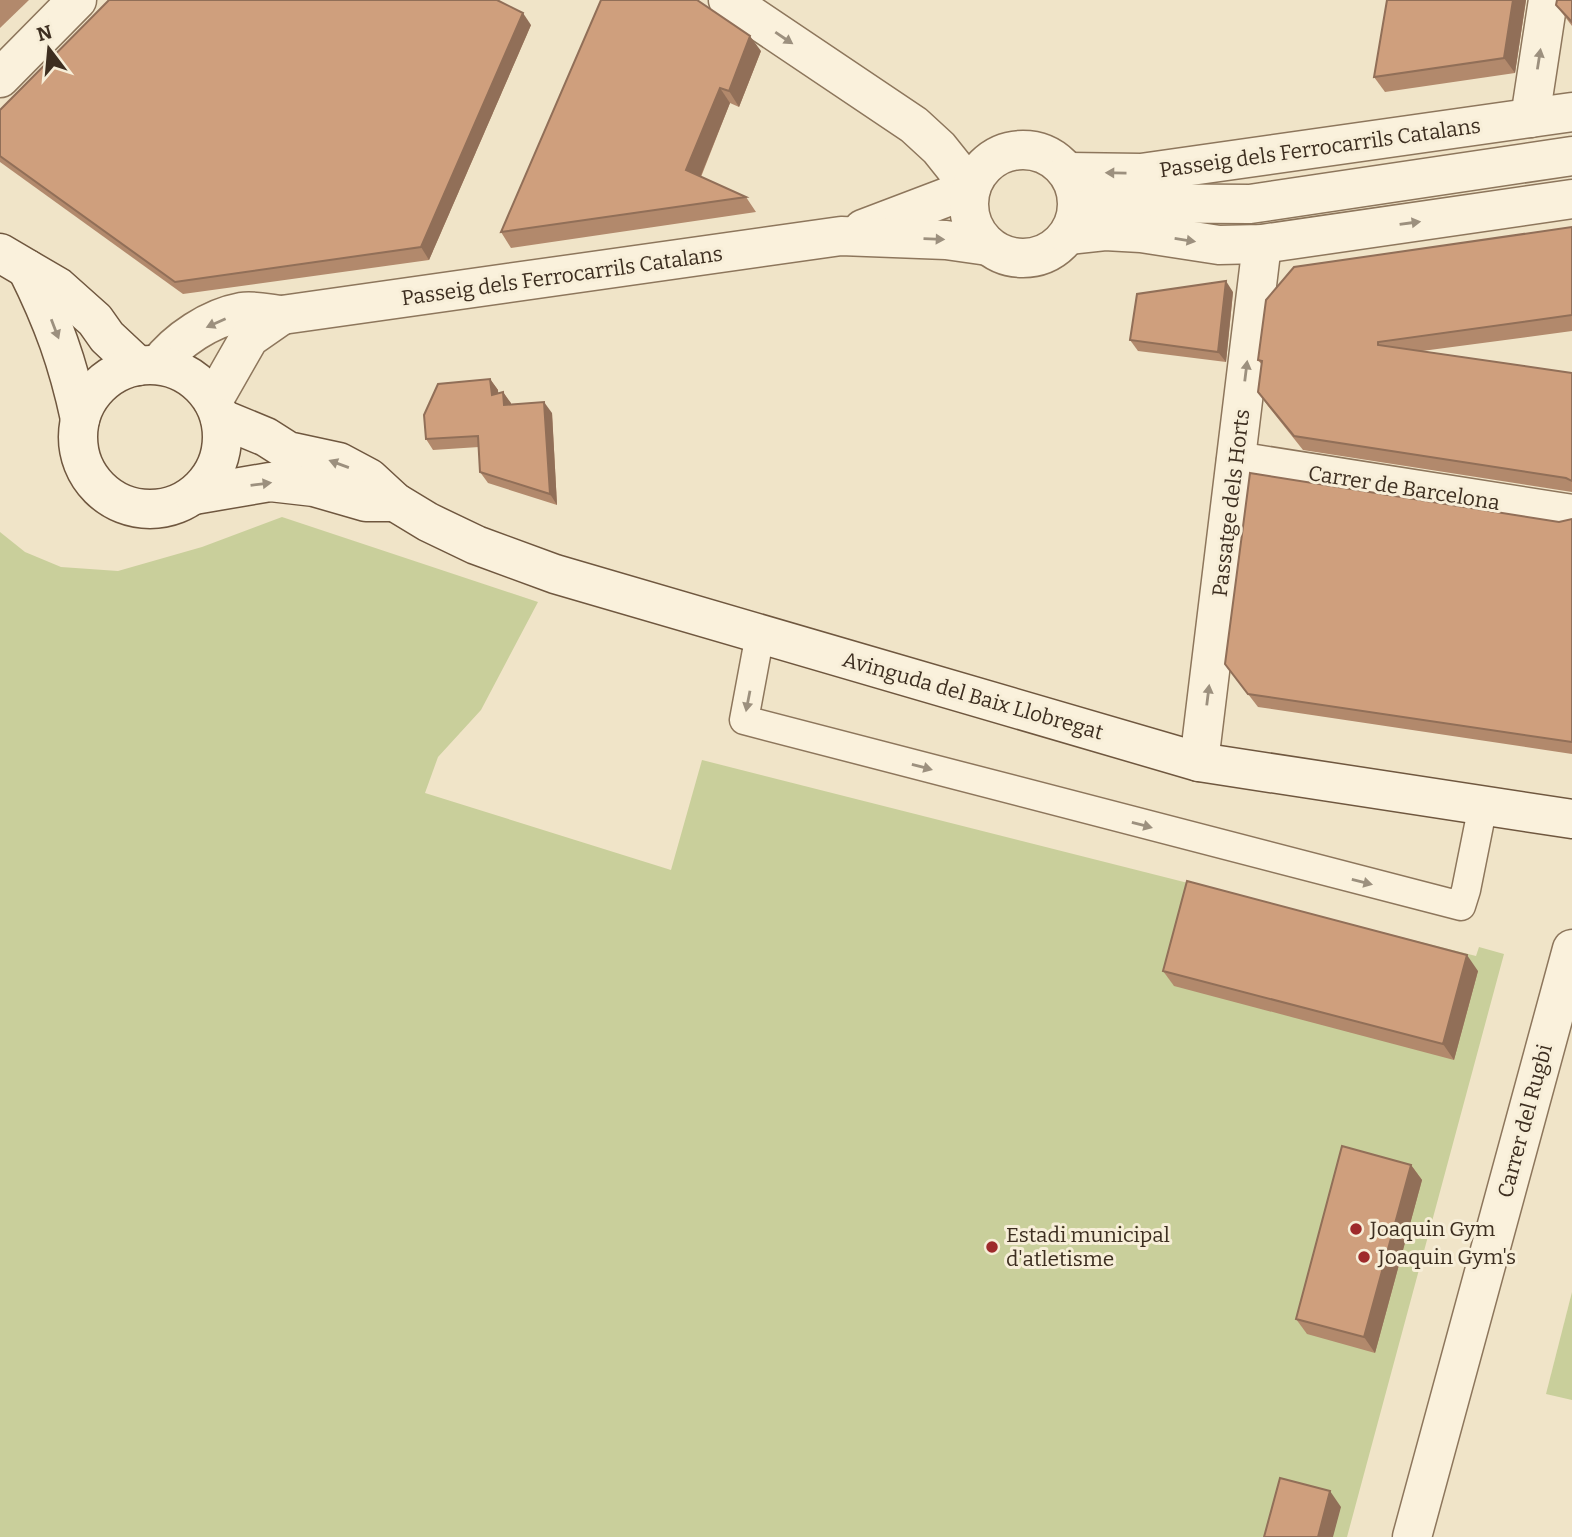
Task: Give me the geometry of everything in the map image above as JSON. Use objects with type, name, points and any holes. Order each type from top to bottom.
[{"type":"street","points":[[0,79],[77,0]]},
{"type":"street","points":[[728,0],[914,125],[939,148],[971,188]]},
{"type":"street","points":[[1530,118],[1548,0]]},
{"type":"street","name":"Passeig dels Ferrocarrils Catalans","points":[[1068,172],[1140,173],[1572,111]]},
{"type":"street","points":[[1020,149],[1055,159],[1068,172],[1078,203],[1076,220],[1057,248],[1027,259],[1011,258],[988,246],[978,234],[970,214],[971,188],[987,164],[1002,154],[1020,149]]},
{"type":"street","name":"Passeig dels Ferrocarrils Catalans","points":[[1097,203],[1250,204],[1572,156]]},
{"type":"street","name":"Passeig dels Ferrocarrils Catalans","points":[[148,365],[215,322],[244,312],[282,315],[841,236],[905,215],[971,188]]},
{"type":"street","points":[[1068,235],[1105,230],[1219,245],[1262,244],[1572,200]]},
{"type":"street","name":"Passeig dels Ferrocarrils Catalans","points":[[841,236],[946,240],[988,246]]},
{"type":"street","name":"Passatge dels Horts","points":[[1199,762],[1262,244]]},
{"type":"street","points":[[13,260],[58,287],[95,320],[107,337],[148,365],[190,376],[199,383],[217,409],[223,436],[221,456],[208,481],[194,495],[174,505],[152,509],[130,507],[110,497],[93,482],[82,463],[78,441],[80,419],[70,372],[58,337],[13,260]]},
{"type":"street","name":"Passeig dels Ferrocarrils Catalans","points":[[217,409],[249,338],[282,315]]},
{"type":"street","points":[[80,419],[88,400],[101,384],[119,372],[148,365]]},
{"type":"street","name":"Avinguda del Baix Llobregat","points":[[217,409],[288,451],[339,462],[369,478],[395,502],[428,522],[476,545],[529,565],[1199,762],[1572,819]]},
{"type":"street","name":"Carrer de Barcelona","points":[[1236,461],[1572,514]]},
{"type":"street","name":"Avinguda del Baix Llobregat","points":[[194,495],[270,482],[314,486],[366,502],[395,502]]},
{"type":"street","name":"Carrer del Rugbi","points":[[1412,1537],[1572,949]]},
{"type":"lane","points":[[761,634],[744,720],[1461,906],[1483,805]]},
{"type":"green space","points":[[282,517],[538,602],[481,710],[438,757],[425,793],[671,870],[702,760],[1476,956],[1479,947],[1504,954],[1347,1537],[0,1537],[0,532],[25,552],[61,567],[118,571],[202,547]]},
{"type":"green space","points":[[1572,1292],[1572,1400],[1546,1394]]},
{"type":"building","points":[[109,0],[497,0],[523,13],[421,247],[175,282],[0,156],[0,110]]},
{"type":"building","points":[[601,0],[697,0],[750,36],[729,91],[720,88],[686,170],[746,197],[501,232]]},
{"type":"building","points":[[1387,0],[1513,0],[1504,58],[1374,77]]},
{"type":"building","points":[[1557,0],[1572,0],[1572,22],[1556,5]]},
{"type":"building","points":[[1572,227],[1572,315],[1378,342],[1378,345],[1572,373],[1572,481],[1294,436],[1258,392],[1262,361],[1258,360],[1266,300],[1294,267]]},
{"type":"building","points":[[1226,281],[1218,352],[1130,340],[1137,294]]},
{"type":"building","points":[[490,379],[492,395],[503,392],[504,405],[544,402],[550,494],[480,472],[478,436],[426,439],[424,415],[438,384]]},
{"type":"building","points":[[1250,473],[1559,522],[1572,519],[1572,742],[1248,694],[1225,664]]},
{"type":"building","points":[[1187,881],[1467,955],[1443,1044],[1163,971]]},
{"type":"building","name":"Joaquin Gym's","points":[[1342,1146],[1411,1165],[1364,1337],[1296,1319]]},
{"type":"building","points":[[1280,1478],[1330,1491],[1318,1537],[1264,1537]]},
{"type":"place","name":"Joaquin Gym","points":[[1356,1229]]},
{"type":"place","name":"Estadi municipal d'atletisme","points":[[992,1247]]},
{"type":"place","name":"Joaquin Gym's","points":[[1364,1257]]}]
